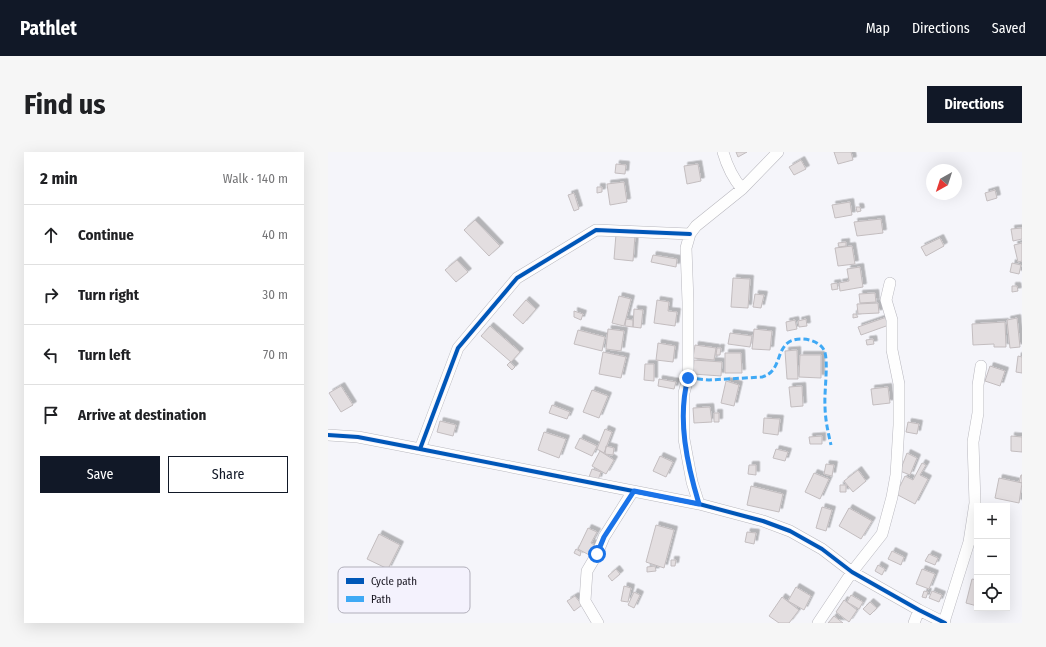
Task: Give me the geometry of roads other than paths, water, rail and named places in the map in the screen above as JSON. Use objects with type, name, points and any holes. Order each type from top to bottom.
[{"type":"street","points":[[723,152],[727,167],[733,178],[742,189]]},
{"type":"street","points":[[699,504],[692,482],[684,439],[684,393],[688,378],[688,294],[686,248],[690,234],[696,226],[742,189],[778,152]]},
{"type":"street","points":[[420,449],[458,348],[517,278],[596,230],[690,234]]},
{"type":"street","points":[[818,623],[852,572],[882,534],[892,497],[896,475],[899,425],[899,384],[892,350],[892,320],[886,300],[890,283]]},
{"type":"street","points":[[328,435],[358,437],[634,491],[699,504],[763,521],[790,531],[822,549],[852,572],[944,623],[969,542],[975,502],[973,442],[978,413],[978,385],[981,366]]},
{"type":"street","points":[[598,623],[585,600],[587,571],[597,554],[604,537],[634,491]]},
{"type":"street","points":[[914,623],[919,610]]}]
